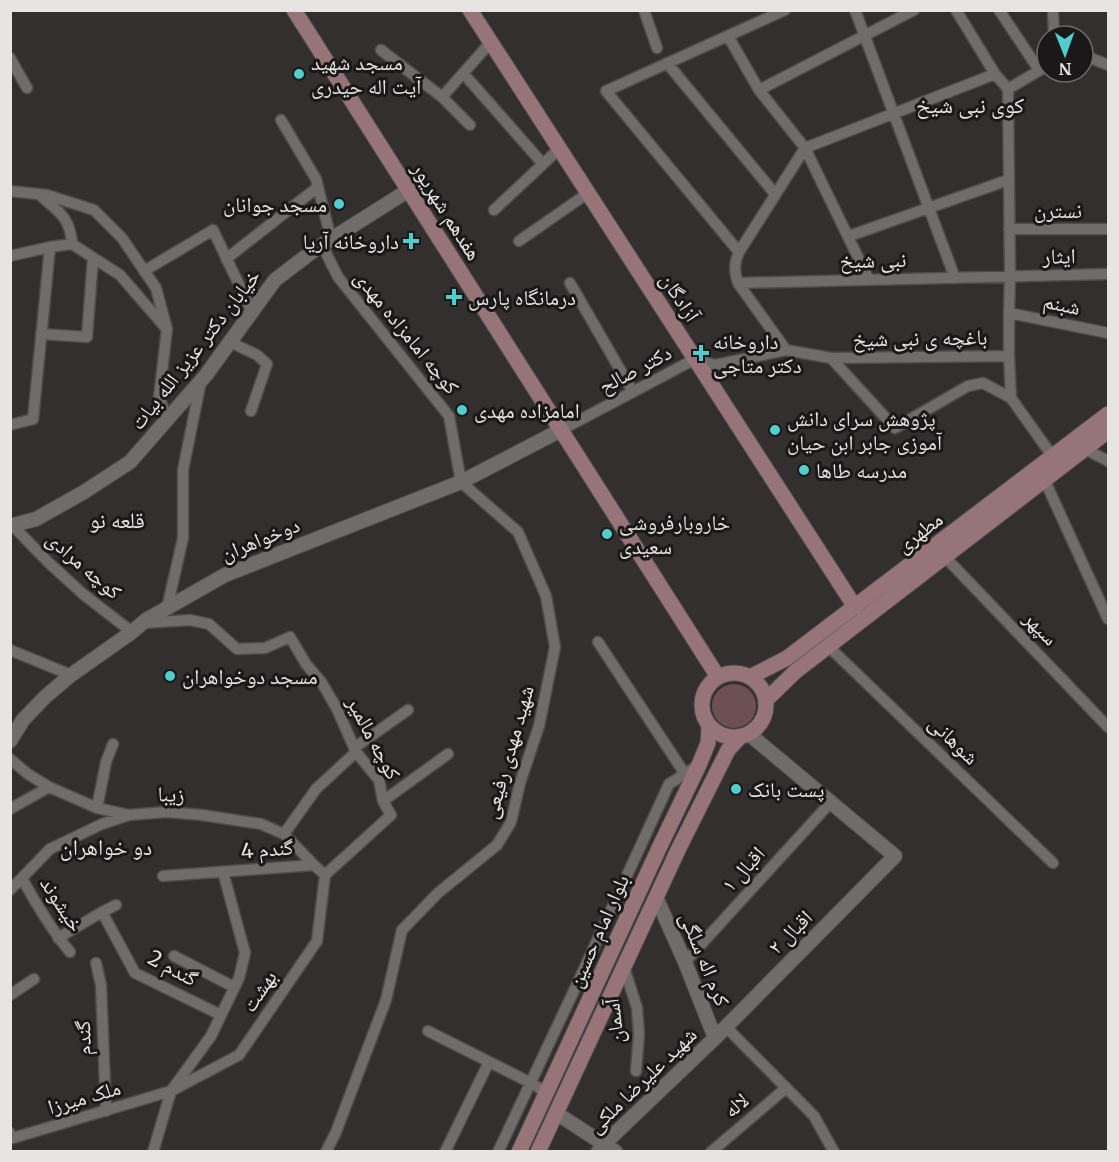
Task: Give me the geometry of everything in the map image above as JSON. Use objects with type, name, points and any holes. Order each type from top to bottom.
[{"type":"main road","name":"هفدهم شهریور","points":[[294,10],[718,677]]},
{"type":"main road","name":"آزادگان","points":[[470,10],[855,607]]},
{"type":"main road","name":"مطهری","points":[[750,677],[787,658],[1108,414]]},
{"type":"main road","name":"مطهری","points":[[766,700],[796,671],[1108,431]]},
{"type":"main road","points":[[738,673],[750,677],[763,691],[766,700],[763,720],[757,728],[744,736],[729,738],[719,735],[705,721],[701,701],[704,691],[718,677],[738,673]]},
{"type":"main road","name":"بلوار امام حسین","points":[[519,1152],[699,765],[708,743],[709,727]]},
{"type":"main road","name":"بلوار امام حسین","points":[[538,1152],[678,850],[728,750],[744,736]]},
{"type":"street","points":[[644,10],[657,48]]},
{"type":"street","points":[[739,252],[606,91],[785,10]]},
{"type":"street","points":[[855,10],[955,278]]},
{"type":"street","points":[[759,90],[914,10]]},
{"type":"street","points":[[956,10],[995,74],[1008,89],[1010,276],[1008,313],[1011,398]]},
{"type":"street","points":[[999,10],[1035,57]]},
{"type":"street","points":[[728,36],[759,90],[805,148],[869,280]]},
{"type":"street","points":[[442,97],[490,43]]},
{"type":"street","points":[[381,50],[442,97],[470,125]]},
{"type":"street","points":[[10,58],[27,88]]},
{"type":"street","points":[[667,63],[775,194]]},
{"type":"street","points":[[463,73],[543,164]]},
{"type":"street","points":[[1008,89],[1035,73]]},
{"type":"street","points":[[695,359],[715,365],[786,350],[738,283],[735,263],[739,252],[805,148],[995,74]]},
{"type":"street","name":"کوچه امامزاده مهدی","points":[[281,120],[316,179],[327,242],[338,278],[449,416],[461,482]]},
{"type":"street","points":[[494,210],[559,149]]},
{"type":"street","points":[[849,236],[1008,180]]},
{"type":"street","points":[[226,259],[318,187]]},
{"type":"street","name":"خیابان دکتر عزیز الله بیات","points":[[12,526],[36,519],[84,492],[130,462],[201,381],[275,280],[327,242],[409,190]]},
{"type":"street","points":[[10,191],[47,195],[94,210],[122,238],[156,288],[167,329],[159,398],[168,420]]},
{"type":"street","points":[[519,241],[588,193]]},
{"type":"street","points":[[39,194],[66,220],[71,232],[72,244]]},
{"type":"street","name":"نسترن","points":[[1009,229],[1108,229]]},
{"type":"street","points":[[144,271],[213,230],[252,312]]},
{"type":"street","points":[[10,256],[72,244],[120,275],[167,329]]},
{"type":"street","points":[[10,425],[33,419],[50,247]]},
{"type":"street","points":[[41,334],[87,337],[93,258]]},
{"type":"street","name":"ایثار","points":[[1010,276],[1108,274]]},
{"type":"street","name":"نبی شیخ","points":[[738,283],[1010,276]]},
{"type":"street","points":[[570,283],[633,392]]},
{"type":"street","name":"شبنم","points":[[1008,313],[1108,333]]},
{"type":"street","points":[[230,342],[267,364],[251,411]]},
{"type":"street","name":"باغچه ی نبی شیخ","points":[[786,350],[831,358],[1009,356]]},
{"type":"street","points":[[831,358],[895,428],[968,386],[983,383],[1011,398],[1053,457]]},
{"type":"street","name":"دکتر صالح","points":[[561,430],[695,359]]},
{"type":"street","points":[[167,608],[183,538],[183,470],[201,381]]},
{"type":"street","name":"دوخواهران","points":[[11,740],[23,720],[71,675],[167,608],[225,575],[461,482],[561,430]]},
{"type":"street","points":[[1085,449],[1108,461]]},
{"type":"street","points":[[1045,481],[1108,619]]},
{"type":"street","name":"شهید مهدی رفیعی","points":[[326,1152],[336,1132],[386,1000],[402,930],[438,893],[497,845],[511,822],[520,783],[539,726],[553,659],[555,647],[546,596],[518,532],[461,482]]},
{"type":"street","name":"کوچه مرادی","points":[[12,526],[83,594],[137,628]]},
{"type":"street","name":"سپهر","points":[[945,557],[1108,727]]},
{"type":"street","name":"کوچه مالمیر","points":[[137,628],[190,620],[209,624],[237,649],[265,648],[290,637],[337,709],[355,750],[379,780],[384,801],[391,815],[325,874]]},
{"type":"street","points":[[598,642],[685,774]]},
{"type":"street","name":"شوهانی","points":[[828,646],[1053,862]]},
{"type":"street","points":[[10,650],[71,675]]},
{"type":"street","points":[[284,834],[316,789],[355,750],[408,710]]},
{"type":"street","points":[[744,736],[830,802]]},
{"type":"street","points":[[97,808],[106,762],[113,744]]},
{"type":"street","points":[[384,801],[448,754]]},
{"type":"street","name":"زیبا","points":[[10,759],[49,787],[97,808],[129,815],[166,812],[261,824],[284,834],[325,874]]},
{"type":"street","points":[[498,1152],[669,784],[699,765]]},
{"type":"street","points":[[10,809],[49,787]]},
{"type":"street","name":"اقبال ۲","points":[[715,1038],[895,856],[830,802]]},
{"type":"street","name":"اقبال ۱","points":[[685,962],[830,802]]},
{"type":"street","points":[[10,891],[50,849],[102,824],[129,815]]},
{"type":"street","name":"گندم 4","points":[[163,876],[314,865]]},
{"type":"street","points":[[153,1152],[171,1091],[211,1036],[239,978],[245,953],[223,872]]},
{"type":"street","name":"بهشت","points":[[171,1091],[239,1054],[317,941],[325,874]]},
{"type":"street","name":"خیشوند","points":[[22,878],[58,938],[70,952]]},
{"type":"street","name":"کرم اله سلگی","points":[[656,897],[715,1038]]},
{"type":"street","points":[[58,938],[116,905]]},
{"type":"street","name":"گندم 2","points":[[102,912],[135,973],[221,1015]]},
{"type":"street","points":[[174,956],[234,987]]},
{"type":"street","name":"گندم","points":[[96,963],[101,985],[106,1112]]},
{"type":"street","name":"آسمان","points":[[624,967],[637,1008],[639,1034],[636,1071]]},
{"type":"street","points":[[10,995],[34,979]]},
{"type":"street","points":[[726,1027],[814,1116],[834,1152]]},
{"type":"street","points":[[428,1031],[547,1093]]},
{"type":"street","name":"شهید علیرضا ملکی","points":[[606,1149],[715,1038]]},
{"type":"street","points":[[445,1152],[489,1062]]},
{"type":"street","name":"لاله","points":[[711,1152],[786,1088]]},
{"type":"street","name":"ملک میرزا","points":[[10,1133],[13,1138],[171,1091]]},
{"type":"street","points":[[556,1113],[606,1149]]},
{"type":"shaded area","points":[[734,684],[749,691],[756,706],[749,721],[734,728],[719,721],[712,706],[719,691]]},
{"type":"place","name":"مسجد شهید آیت اله حیدری","points":[[299,74]]},
{"type":"place","name":"مسجد جوانان","points":[[339,204]]},
{"type":"place","name":"داروخانه آریا","points":[[411,241]]},
{"type":"place","name":"درمانگاه پارس","points":[[454,297]]},
{"type":"place","name":"داروخانه دکتر متاجی","points":[[701,353]]},
{"type":"place","name":"امامزاده مهدی","points":[[462,410]]},
{"type":"place","name":"پژوهش سرای دانش آموزی جابر ابن حیان","points":[[775,430]]},
{"type":"place","name":"مدرسه طاها","points":[[804,470]]},
{"type":"place","name":"خاروبارفروشی سعیدی","points":[[607,534]]},
{"type":"place","name":"مسجد دوخواهران","points":[[170,676]]},
{"type":"place","name":"پست بانک","points":[[736,789]]},
{"type":"district","name":"کوی نبی شیخ","points":[[970,105]]},
{"type":"district","name":"قلعه نو","points":[[117,520]]},
{"type":"district","name":"دو خواهران","points":[[106,847]]}]
